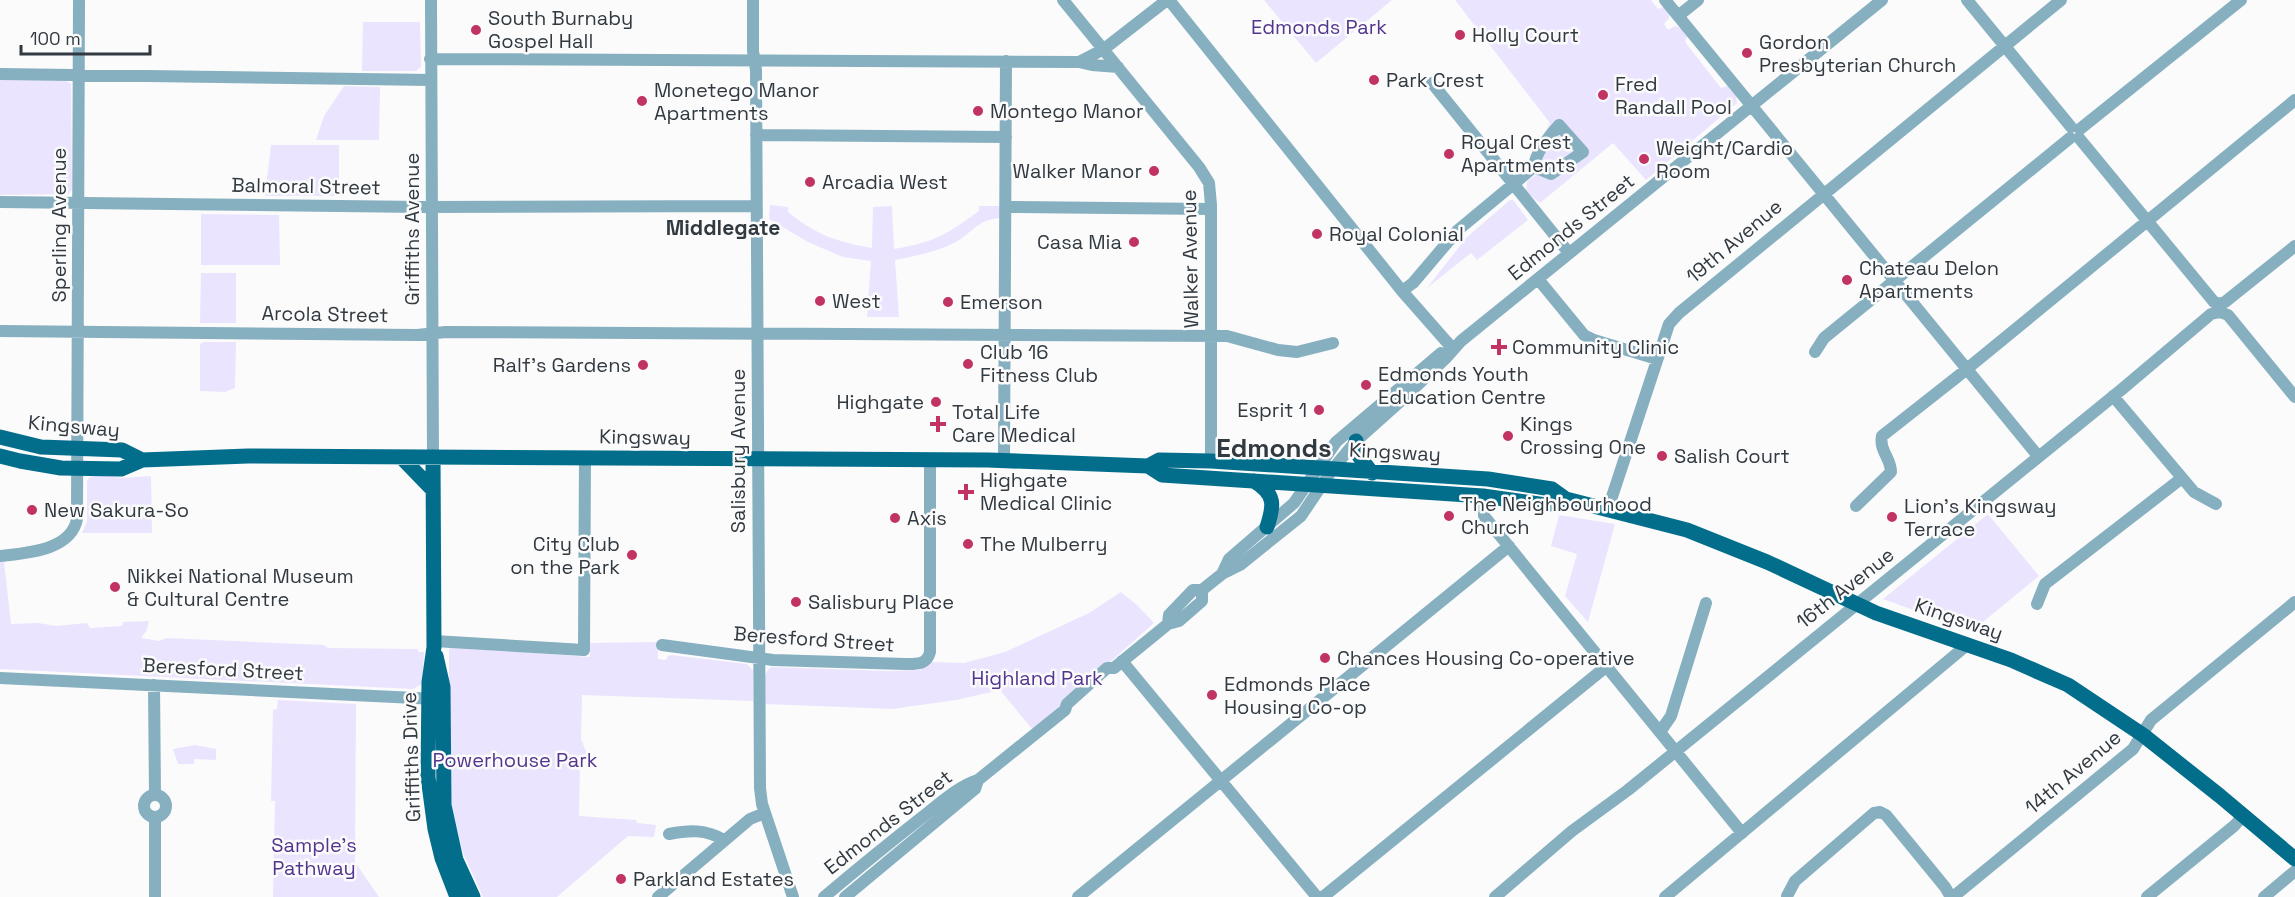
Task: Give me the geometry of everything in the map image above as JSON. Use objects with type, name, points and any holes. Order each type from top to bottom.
[{"type":"main road","name":"Kingsway","points":[[0,437],[41,447],[122,450],[142,460]]},
{"type":"main road","points":[[1356,441],[1359,456],[1372,473]]},
{"type":"main road","name":"Kingsway","points":[[0,456],[39,465],[121,469],[142,460],[248,456],[1004,460],[1148,466],[1162,475],[1483,496],[1546,505],[1566,499]]},
{"type":"main road","points":[[401,457],[433,490]]},
{"type":"main road","name":"Griffiths Drive","points":[[433,457],[434,644],[444,805],[456,860],[473,897]]},
{"type":"main road","name":"Kingsway","points":[[1148,466],[1159,460],[1211,461],[1488,479],[1552,489],[1566,499],[1658,521],[1725,544],[1857,604],[2035,670],[2068,685],[2143,735],[2293,854]]},
{"type":"main road","points":[[1254,481],[1264,487],[1272,503],[1267,527]]},
{"type":"main road","name":"Griffiths Drive","points":[[436,699],[428,777],[431,809],[442,858],[457,897]]},
{"type":"street","name":"Sperling Avenue","points":[[0,556],[38,550],[62,541],[72,533],[77,519],[79,0]]},
{"type":"street","name":"Griffiths Avenue","points":[[431,0],[433,457]]},
{"type":"street","name":"Salisbury Avenue","points":[[753,0],[753,51],[756,61],[760,788],[765,813],[793,897]]},
{"type":"street","name":"Walker Avenue","points":[[1063,0],[1203,172],[1210,188],[1211,461]]},
{"type":"street","points":[[1079,62],[1104,49],[1168,0],[1402,291],[1453,349]]},
{"type":"street","points":[[1665,0],[2038,456]]},
{"type":"street","points":[[1678,16],[1698,0]]},
{"type":"street","name":"Edmonds Street","points":[[1324,469],[1445,359],[1453,349],[1882,0]]},
{"type":"street","points":[[1967,0],[2295,397]]},
{"type":"street","name":"19th Avenue","points":[[1608,509],[1669,324],[1679,313],[1823,193],[2061,0]]},
{"type":"street","points":[[1815,352],[1824,338],[1894,280],[2241,0]]},
{"type":"street","points":[[430,59],[1006,61],[1079,62],[1118,67]]},
{"type":"street","points":[[1004,460],[1006,61]]},
{"type":"street","points":[[0,74],[430,80]]},
{"type":"street","points":[[1432,83],[1569,253]]},
{"type":"street","points":[[1856,506],[1863,497],[1890,475],[1891,466],[1881,448],[1882,436],[2295,100]]},
{"type":"street","points":[[756,135],[1006,137]]},
{"type":"street","points":[[1402,291],[1413,283],[1458,230],[1534,167]]},
{"type":"street","name":"Balmoral Street","points":[[0,202],[756,206]]},
{"type":"street","points":[[1006,207],[1211,209]]},
{"type":"street","name":"16th Avenue","points":[[1495,897],[1572,831],[1628,790],[2295,246]]},
{"type":"street","points":[[1538,279],[1584,335],[1657,359]]},
{"type":"street","name":"Arcola Street","points":[[0,331],[1004,335]]},
{"type":"street","points":[[1004,335],[1227,336],[1278,350],[1297,352],[1333,343]]},
{"type":"street","name":"Edmonds Street","points":[[824,897],[875,853],[946,798],[968,783],[978,780],[1065,710],[1067,704],[1107,668],[1118,665],[1168,624],[1179,621],[1202,601],[1202,590],[1222,574],[1240,565],[1292,525],[1301,516],[1336,442],[1349,428],[1440,354],[1453,349]]},
{"type":"street","points":[[2113,396],[2194,492],[2216,504]]},
{"type":"street","points":[[434,644],[584,650],[585,458]]},
{"type":"street","name":"Beresford Street","points":[[663,645],[773,660],[850,664],[916,664],[926,661],[930,652],[930,459]]},
{"type":"street","points":[[2037,604],[2045,584],[2182,478]]},
{"type":"street","name":"Edmonds Street","points":[[1222,574],[1229,559],[1315,485]]},
{"type":"street","points":[[1483,496],[1484,516],[1742,833]]},
{"type":"street","points":[[1078,897],[1509,546]]},
{"type":"street","name":"14th Avenue","points":[[1952,897],[2133,749],[2151,720],[2295,602]]},
{"type":"street","points":[[1660,732],[1671,716],[1706,603]]},
{"type":"street","points":[[1665,897],[1967,645]]},
{"type":"street","points":[[1118,665],[1221,780],[1317,897]]},
{"type":"street","points":[[1323,897],[1607,666]]},
{"type":"street","name":"Beresford Street","points":[[0,678],[436,699]]},
{"type":"street","points":[[154,685],[155,795],[162,798],[166,807],[161,815],[155,817],[155,897]]},
{"type":"street","name":"Edmonds Street","points":[[845,897],[975,789],[978,780]]},
{"type":"street","points":[[1787,896],[1795,881],[1874,813],[1880,812],[1886,815],[1952,897]]},
{"type":"street","points":[[658,897],[750,819],[765,813]]},
{"type":"street","points":[[2147,897],[2234,826],[2244,815]]},
{"type":"street","points":[[669,834],[703,831],[724,840]]},
{"type":"street","points":[[2264,897],[2295,871]]},
{"type":"green space","name":"Edmonds Park","points":[[1264,0],[1392,0],[1316,63]]},
{"type":"green space","points":[[1455,0],[1651,0],[1658,9],[1664,7],[1669,12],[1669,18],[1664,24],[1668,30],[1675,26],[1681,28],[1687,36],[1685,42],[1721,88],[1728,86],[1736,96],[1737,103],[1646,180],[1613,143],[1540,203],[1526,192],[1527,181],[1536,175],[1527,164],[1550,123]]},
{"type":"green space","points":[[363,22],[420,22],[421,67],[416,71],[362,71]]},
{"type":"green space","points":[[0,79],[65,80],[71,84],[72,189],[69,194],[0,195]]},
{"type":"green space","points":[[344,86],[380,87],[379,140],[316,140],[324,116]]},
{"type":"green space","points":[[271,145],[339,145],[339,196],[265,196]]},
{"type":"green space","points":[[1510,200],[1513,200],[1528,220],[1477,260],[1471,253],[1427,288],[1466,238]]},
{"type":"green space","points":[[770,205],[788,207],[788,212],[827,236],[872,248],[873,207],[892,206],[894,249],[940,236],[979,211],[979,206],[1003,206],[1004,218],[988,220],[947,246],[895,260],[899,317],[867,317],[871,261],[843,257],[808,242],[769,219]]},
{"type":"green space","points":[[201,214],[279,215],[280,265],[201,265]]},
{"type":"green space","points":[[201,273],[236,273],[236,323],[200,323]]},
{"type":"green space","points":[[203,342],[236,342],[235,388],[225,392],[200,391],[200,344]]},
{"type":"green space","points":[[98,474],[122,478],[151,476],[152,533],[82,533],[87,522],[87,481]]},
{"type":"green space","points":[[1988,514],[2039,576],[1972,631],[1883,599]]},
{"type":"green space","points":[[1559,515],[1615,524],[1588,622],[1565,596],[1577,554],[1551,546]]},
{"type":"green space","points":[[0,562],[4,562],[11,624],[38,623],[56,626],[87,623],[90,628],[122,626],[123,622],[149,621],[147,630],[141,638],[159,641],[166,638],[324,645],[328,648],[417,649],[419,652],[424,652],[422,684],[413,689],[0,669]]},
{"type":"green space","name":"Highland Park","points":[[1121,592],[1154,623],[1033,730],[1000,690],[956,700],[892,709],[766,704],[763,684],[765,675],[771,667],[890,671],[920,670],[933,662],[964,663],[1005,652],[1089,613]]},
{"type":"green space","name":"Powerhouse Park","points":[[658,642],[658,659],[666,660],[671,655],[747,664],[753,671],[753,701],[582,695],[581,739],[588,757],[580,764],[579,816],[636,820],[637,823],[656,825],[654,837],[628,836],[557,897],[483,897],[463,853],[449,795],[449,649],[452,647],[590,657],[590,643]]},
{"type":"green space","name":"Sample's Pathway","points":[[278,700],[356,704],[355,862],[379,897],[273,897],[275,801],[271,801],[273,710],[277,709]]},
{"type":"green space","points":[[195,745],[216,749],[216,760],[194,759],[194,764],[178,764],[173,749]]},
{"type":"place","name":"South Burnaby Gospel Hall","points":[[476,30]]},
{"type":"place","name":"Holly Court","points":[[1460,35]]},
{"type":"place","name":"Gordon Presbyterian Church","points":[[1747,53]]},
{"type":"place","name":"Park Crest","points":[[1374,80]]},
{"type":"place","name":"Fred Randall Pool","points":[[1603,95]]},
{"type":"place","name":"Monetego Manor Apartments","points":[[642,101]]},
{"type":"place","name":"Montego Manor","points":[[978,111]]},
{"type":"place","name":"Royal Crest Apartments","points":[[1449,154]]},
{"type":"place","name":"Weight/Cardio Room","points":[[1644,159]]},
{"type":"place","name":"Walker Manor","points":[[1154,171]]},
{"type":"place","name":"Arcadia West","points":[[810,182]]},
{"type":"place","name":"Royal Colonial","points":[[1317,234]]},
{"type":"place","name":"Casa Mia","points":[[1134,242]]},
{"type":"place","name":"Chateau Delon Apartments","points":[[1847,280]]},
{"type":"place","name":"West","points":[[820,301]]},
{"type":"place","name":"Emerson","points":[[948,302]]},
{"type":"place","name":"Community Clinic","points":[[1499,347]]},
{"type":"place","name":"Club 16 Fitness Club","points":[[968,364]]},
{"type":"place","name":"Ralf's Gardens","points":[[643,365]]},
{"type":"place","name":"Edmonds Youth Education Centre","points":[[1366,385]]},
{"type":"place","name":"Highgate","points":[[936,402]]},
{"type":"place","name":"Esprit 1","points":[[1319,410]]},
{"type":"place","name":"Total Life Care Medical","points":[[938,424]]},
{"type":"place","name":"Kings Crossing One","points":[[1508,436]]},
{"type":"place","name":"Salish Court","points":[[1662,456]]},
{"type":"place","name":"Highgate Medical Clinic","points":[[966,492]]},
{"type":"place","name":"New Sakura-So","points":[[32,510]]},
{"type":"place","name":"The Neighbourhood Church","points":[[1449,516]]},
{"type":"place","name":"Lion's Kingsway Terrace","points":[[1892,517]]},
{"type":"place","name":"Axis","points":[[895,518]]},
{"type":"place","name":"The Mulberry","points":[[968,544]]},
{"type":"place","name":"City Club on the Park","points":[[632,555]]},
{"type":"place","name":"Nikkei National Museum & Cultural Centre","points":[[115,587]]},
{"type":"place","name":"Salisbury Place","points":[[796,602]]},
{"type":"place","name":"Chances Housing Co-operative","points":[[1325,658]]},
{"type":"place","name":"Edmonds Place Housing Co-op","points":[[1212,695]]},
{"type":"place","name":"Parkland Estates","points":[[621,879]]},
{"type":"district","name":"Middlegate","points":[[723,227]]},
{"type":"district","name":"Edmonds","points":[[1274,448]]}]
